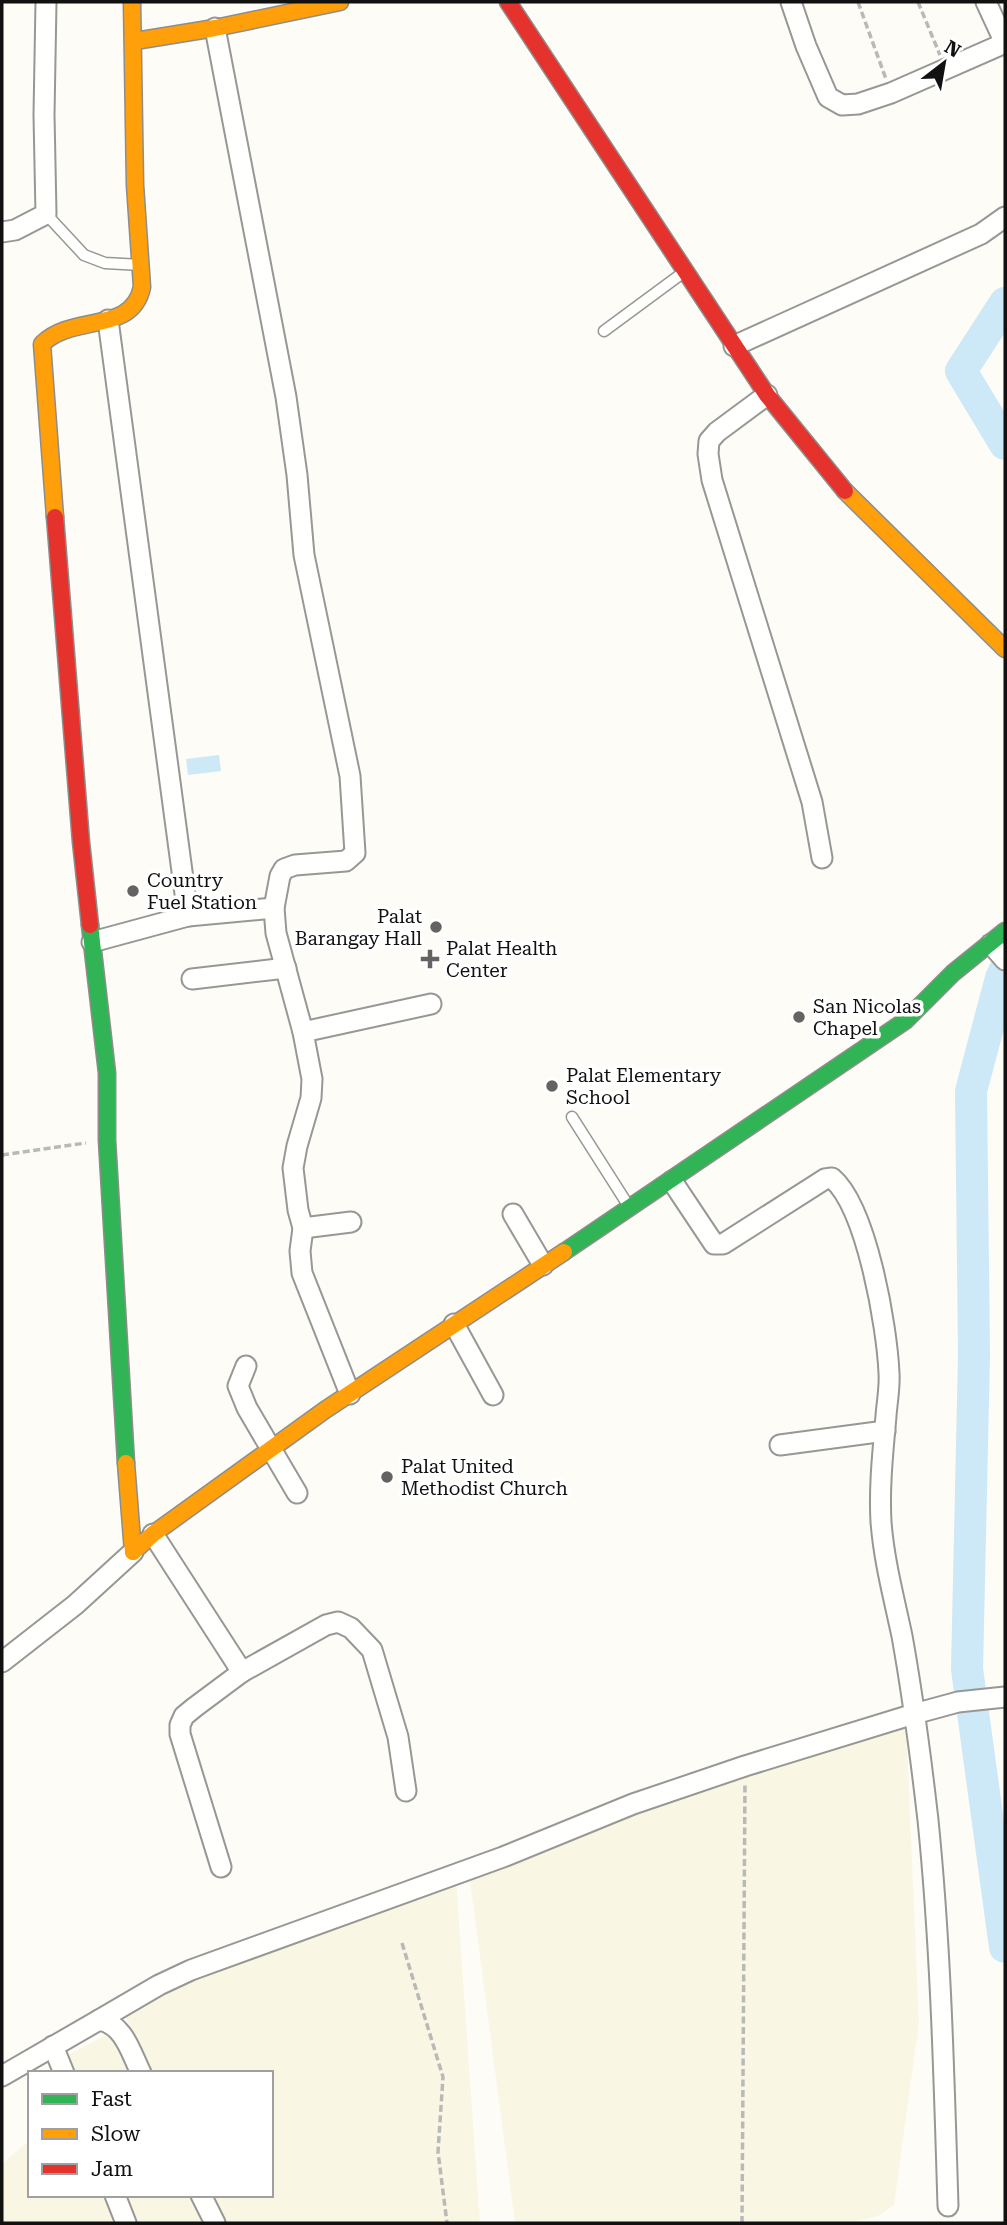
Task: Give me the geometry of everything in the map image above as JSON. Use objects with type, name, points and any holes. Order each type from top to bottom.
[{"type":"street","points":[[2,232],[16,230],[46,214],[46,2]]},
{"type":"street","points":[[132,2],[135,41],[135,189],[142,265],[141,295],[135,307],[118,317],[53,333],[42,344],[63,635],[107,1073],[107,1140],[120,1392],[133,1552]]},
{"type":"street","points":[[135,41],[215,28],[340,2]]},
{"type":"street","points":[[508,2],[767,395],[855,503],[1002,641]]},
{"type":"street","points":[[791,2],[828,97],[842,105],[858,104],[891,93],[1005,43],[986,2]]},
{"type":"street","points":[[215,28],[286,397],[297,475],[304,555],[350,776],[355,853],[346,861],[295,865],[284,869],[280,876],[274,908],[276,933],[303,1032],[312,1079],[311,1098],[293,1168],[303,1228],[300,1251],[303,1273],[350,1394]]},
{"type":"street","points":[[734,346],[981,234],[1005,217]]},
{"type":"street","points":[[108,320],[188,916]]},
{"type":"street","points":[[767,395],[717,432],[709,440],[708,454],[712,480],[812,802],[822,858]]},
{"type":"street","points":[[92,942],[188,916],[274,908]]},
{"type":"street","points":[[2,1662],[75,1605],[153,1534],[271,1449],[454,1324],[672,1181],[905,1021],[953,973],[1001,948]]},
{"type":"street","points":[[191,979],[286,968]]},
{"type":"street","points":[[303,1032],[431,1003]]},
{"type":"street","points":[[672,1181],[714,1244],[723,1244],[825,1179],[832,1178],[841,1186],[863,1237],[882,1316],[889,1375],[881,1480],[884,1547],[887,1573],[902,1636],[928,1820],[942,1981],[948,2206]]},
{"type":"street","points":[[513,1214],[543,1265]]},
{"type":"street","points":[[303,1228],[351,1222]]},
{"type":"street","points":[[454,1324],[493,1395]]},
{"type":"street","points":[[246,1366],[238,1386],[247,1408],[297,1493]]},
{"type":"street","points":[[780,1445],[885,1431]]},
{"type":"street","points":[[153,1534],[242,1672]]},
{"type":"street","points":[[221,1867],[180,1734],[180,1725],[195,1707],[242,1672],[327,1625],[338,1622],[351,1628],[372,1650],[397,1737],[406,1791]]},
{"type":"street","points":[[2,2076],[159,1985],[191,1970],[503,1857],[633,1804],[745,1766],[958,1702],[1005,1696]]},
{"type":"street","points":[[99,2020],[115,2026],[122,2033],[140,2071]]},
{"type":"street","points":[[53,2046],[63,2071]]},
{"type":"street","points":[[116,2197],[126,2223]]},
{"type":"street","points":[[202,2197],[215,2223]]},
{"type":"lane","points":[[46,214],[84,255],[105,263],[142,265]]},
{"type":"lane","points":[[604,331],[684,272]]},
{"type":"lane","points":[[572,1117],[629,1208]]},
{"type":"path","points":[[858,2],[891,93]]},
{"type":"path","points":[[918,2],[945,68]]},
{"type":"path","points":[[2,1155],[107,1140]]},
{"type":"path","points":[[742,2223],[745,1766]]},
{"type":"path","points":[[402,1943],[443,2077],[438,2152],[447,2223]]},
{"type":"shaded area","points":[[906,1721],[919,2023],[894,2205],[878,2216],[848,2223],[515,2223],[470,1881],[723,1777]]},
{"type":"shaded area","points":[[456,1879],[480,2223],[223,2223],[210,2197],[273,2197],[273,2071],[151,2071],[122,2010],[161,1987]]},
{"type":"shaded area","points":[[110,2033],[129,2071],[57,2071],[52,2063]]},
{"type":"shaded area","points":[[28,2142],[28,2197],[192,2197],[205,2223],[2,2223],[2,2164]]},
{"type":"water","points":[[219,755],[221,771],[188,775],[186,759]]},
{"type":"waterway","points":[[1005,303],[961,371],[1005,444]]},
{"type":"waterway","points":[[1005,970],[971,1091],[974,1355],[967,1669],[1005,1947]]},
{"type":"traffic: fast","points":[[90,925],[107,1073],[107,1140],[126,1463]]},
{"type":"traffic: fast","points":[[564,1252],[905,1021],[953,973],[1005,931]]},
{"type":"traffic: slow","points":[[55,517],[42,344],[69,329],[114,318],[127,312],[136,302],[142,287],[135,185],[132,2]]},
{"type":"traffic: slow","points":[[135,41],[215,28],[340,2]]},
{"type":"traffic: slow","points":[[845,491],[1005,649]]},
{"type":"traffic: slow","points":[[133,1552],[153,1534],[325,1410],[564,1252]]},
{"type":"traffic: slow","points":[[126,1463],[133,1552]]},
{"type":"traffic: jam","points":[[508,2],[767,395],[845,491]]},
{"type":"traffic: jam","points":[[55,517],[90,925]]},
{"type":"place","name":"Country Fuel Station","points":[[133,891]]},
{"type":"place","name":"Palat Barangay Hall","points":[[436,927]]},
{"type":"place","name":"Palat Health Center","points":[[430,959]]},
{"type":"place","name":"San Nicolas Chapel","points":[[799,1017]]},
{"type":"place","name":"Palat Elementary School","points":[[552,1086]]},
{"type":"place","name":"Palat United Methodist Church","points":[[387,1477]]}]
